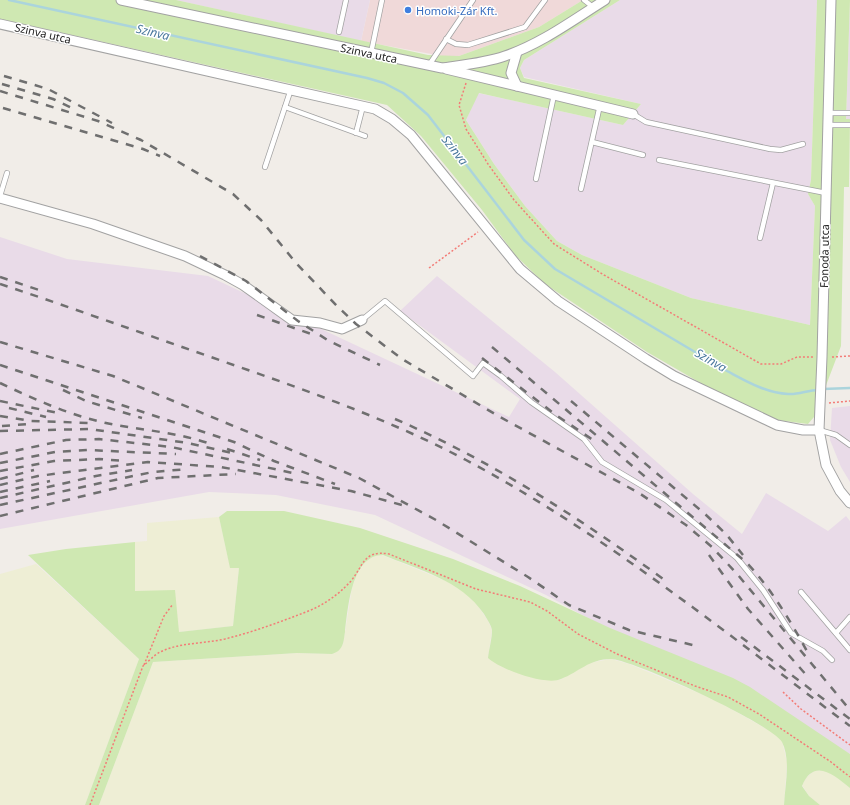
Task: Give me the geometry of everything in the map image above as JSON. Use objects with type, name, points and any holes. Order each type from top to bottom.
[{"type":"street","name":"Szinva utca","points":[[121,0],[442,68],[473,64],[517,52],[552,34],[604,0]]},
{"type":"street","name":"Fonoda utca","points":[[831,0],[822,357],[824,406],[819,430],[826,465],[840,491],[850,503]]},
{"type":"street","name":"Szinva utca","points":[[0,24],[365,105],[384,113],[411,135],[520,269],[538,286],[646,359],[674,376],[777,425],[803,430],[819,430]]},
{"type":"street","points":[[517,52],[511,73],[517,86]]},
{"type":"street","points":[[442,68],[633,114]]},
{"type":"street","points":[[0,197],[93,224],[185,256],[243,285],[292,320],[320,323],[342,329],[362,320]]},
{"type":"lane","points":[[339,32],[346,0]]},
{"type":"lane","points":[[371,54],[382,0]]},
{"type":"lane","points":[[428,65],[472,0]]},
{"type":"lane","points":[[446,39],[456,44],[468,45],[525,26],[545,0]]},
{"type":"lane","points":[[584,0],[593,7]]},
{"type":"lane","points":[[265,167],[291,89]]},
{"type":"lane","points":[[536,179],[554,95]]},
{"type":"lane","points":[[356,133],[365,105]]},
{"type":"lane","points":[[581,189],[600,105]]},
{"type":"lane","points":[[285,107],[365,136]]},
{"type":"lane","points":[[828,113],[850,114]]},
{"type":"lane","points":[[633,114],[646,122],[770,149],[781,150],[803,144]]},
{"type":"lane","points":[[828,125],[850,125]]},
{"type":"lane","points":[[592,142],[644,155]]},
{"type":"lane","points":[[659,160],[826,193]]},
{"type":"lane","points":[[0,197],[7,173]]},
{"type":"lane","points":[[760,238],[773,182]]},
{"type":"lane","points":[[362,320],[385,301],[473,376],[483,363],[501,376],[531,402],[584,439],[602,462],[666,500],[737,558],[763,590],[792,633],[823,651],[832,660]]},
{"type":"lane","points":[[819,430],[836,435],[850,445]]},
{"type":"lane","points":[[801,592],[850,650]]},
{"type":"lane","points":[[836,633],[850,617]]},
{"type":"path","points":[[468,75],[459,105],[466,129],[488,164],[514,200],[554,244],[604,275],[761,364],[781,364],[797,357],[850,356]]},
{"type":"path","points":[[429,268],[486,227]]},
{"type":"path","points":[[824,406],[850,401]]},
{"type":"path","points":[[143,666],[158,653],[182,645],[224,639],[282,622],[325,604],[351,580],[364,559],[372,554],[384,553],[476,589],[530,602],[547,611],[578,634],[617,654],[695,686],[728,697],[758,714],[824,757],[850,777]]},
{"type":"path","points":[[90,805],[143,666],[164,616],[173,604]]},
{"type":"path","points":[[783,692],[801,709],[850,745]]},
{"type":"shaded area","points":[[176,0],[370,0],[361,41]]},
{"type":"shaded area","points":[[370,0],[583,0],[539,27],[459,56],[442,56],[361,41]]},
{"type":"shaded area","points":[[620,0],[817,0],[811,180],[808,194],[815,206],[810,325],[691,298],[582,255],[557,241],[525,206],[494,164],[466,120],[478,93],[623,125],[641,104],[524,77],[520,68],[524,60]]},
{"type":"shaded area","points":[[850,0],[850,119],[846,119]]},
{"type":"shaded area","points":[[0,237],[67,259],[208,276],[509,417],[520,399],[400,311],[437,276],[555,372],[693,494],[742,534],[766,493],[828,531],[846,516],[850,521],[850,754],[635,644],[546,595],[375,515],[276,495],[209,492],[0,529]]},
{"type":"shaded area","points":[[850,406],[850,482],[841,467],[830,440],[832,408]]},
{"type":"green space","points":[[0,0],[176,0],[428,55],[459,56],[539,27],[583,0],[620,0],[524,60],[520,68],[524,78],[641,104],[623,125],[479,93],[466,120],[494,164],[525,206],[557,241],[582,255],[691,298],[810,325],[815,206],[808,194],[811,180],[817,0],[850,0],[846,119],[850,119],[849,187],[844,187],[841,346],[814,417],[808,424],[777,420],[711,389],[647,352],[545,284],[515,255],[482,210],[421,136],[387,105],[0,19]]},
{"type":"green space","points":[[227,511],[284,511],[360,528],[453,559],[520,586],[610,628],[733,678],[750,687],[850,754],[850,788],[831,774],[818,770],[812,772],[807,777],[802,786],[809,796],[820,805],[784,805],[787,773],[785,749],[782,742],[773,733],[730,708],[701,694],[625,662],[611,659],[596,661],[561,679],[554,681],[534,678],[502,667],[488,658],[492,630],[484,614],[475,602],[451,584],[438,577],[383,555],[372,557],[364,564],[358,573],[350,598],[343,643],[339,650],[332,654],[297,653],[153,662],[99,805],[85,805],[139,659],[28,555],[66,549],[135,542],[135,591],[175,590],[179,632],[233,626],[239,568],[230,568],[219,517]]},
{"type":"green space","points":[[219,517],[230,567],[239,568],[233,626],[179,632],[135,591],[135,542],[147,541],[147,523]]},
{"type":"green space","points":[[376,555],[382,555],[446,581],[463,590],[478,606],[492,630],[488,658],[560,680],[588,663],[611,659],[629,664],[713,699],[772,732],[782,741],[787,762],[784,805],[99,805],[153,662],[297,653],[332,654],[343,644],[352,588],[357,574],[366,561]]},
{"type":"green space","points":[[36,564],[139,659],[85,805],[0,805],[0,574]]},
{"type":"green space","points":[[823,770],[833,774],[850,788],[850,805],[820,805],[809,796],[802,785],[806,778],[814,771]]},
{"type":"waterway","name":"Szinva","points":[[9,0],[367,78],[384,83],[403,93],[428,115],[524,240],[555,269],[727,371],[756,386],[788,394],[818,390]]},
{"type":"waterway","name":"Szinva","points":[[823,389],[850,388]]},
{"type":"railway","points":[[4,76],[48,89],[112,123]]},
{"type":"railway","points":[[2,84],[53,99],[74,109]]},
{"type":"railway","points":[[0,91],[98,121],[141,140],[233,194],[261,220],[296,263],[337,306],[356,324],[402,359],[500,417],[639,493],[686,525],[712,547],[738,575],[850,710]]},
{"type":"railway","points":[[3,108],[143,149],[160,156]]},
{"type":"railway","points":[[200,256],[246,281],[298,321],[329,341],[380,365]]},
{"type":"railway","points":[[0,277],[45,292]]},
{"type":"railway","points":[[0,284],[331,400],[386,422],[466,460],[566,519],[615,552],[710,620],[850,726]]},
{"type":"railway","points":[[257,315],[314,335]]},
{"type":"railway","points":[[0,342],[113,376],[359,478],[436,520],[528,577],[569,605],[629,630],[697,646]]},
{"type":"railway","points":[[492,347],[747,563],[781,607],[809,655]]},
{"type":"railway","points":[[482,358],[556,415],[593,440]]},
{"type":"railway","points":[[0,365],[234,442],[274,461],[335,484]]},
{"type":"railway","points":[[0,383],[52,406],[92,420],[183,436],[208,443]]},
{"type":"railway","points":[[63,390],[86,401],[142,418]]},
{"type":"railway","points":[[0,401],[58,413]]},
{"type":"railway","points":[[571,401],[705,514],[726,534],[743,555]]},
{"type":"railway","points":[[9,408],[46,417]]},
{"type":"railway","points":[[0,416],[31,421],[90,423]]},
{"type":"railway","points":[[395,419],[466,453],[535,492],[601,535],[666,581]]},
{"type":"railway","points":[[2,426],[30,424]]},
{"type":"railway","points":[[0,431],[89,429],[188,443],[232,453]]},
{"type":"railway","points":[[0,454],[66,440],[99,439],[171,447],[293,473]]},
{"type":"railway","points":[[227,449],[260,460]]},
{"type":"railway","points":[[0,463],[55,452],[88,450],[176,454]]},
{"type":"railway","points":[[0,471],[54,461],[99,459],[126,461]]},
{"type":"railway","points":[[0,485],[38,476],[148,462],[221,467],[351,491],[402,505]]},
{"type":"railway","points":[[0,505],[153,472],[188,469]]},
{"type":"railway","points":[[0,479],[34,470]]},
{"type":"railway","points":[[0,498],[96,476],[132,470]]},
{"type":"railway","points":[[0,516],[158,478],[236,474]]},
{"type":"railway","points":[[0,492],[50,481]]},
{"type":"railway","points":[[709,555],[748,609],[808,677]]},
{"type":"railway","points":[[741,637],[850,719]]},
{"type":"place","name":"Homoki-Zár Kft.","points":[[408,10]]}]
